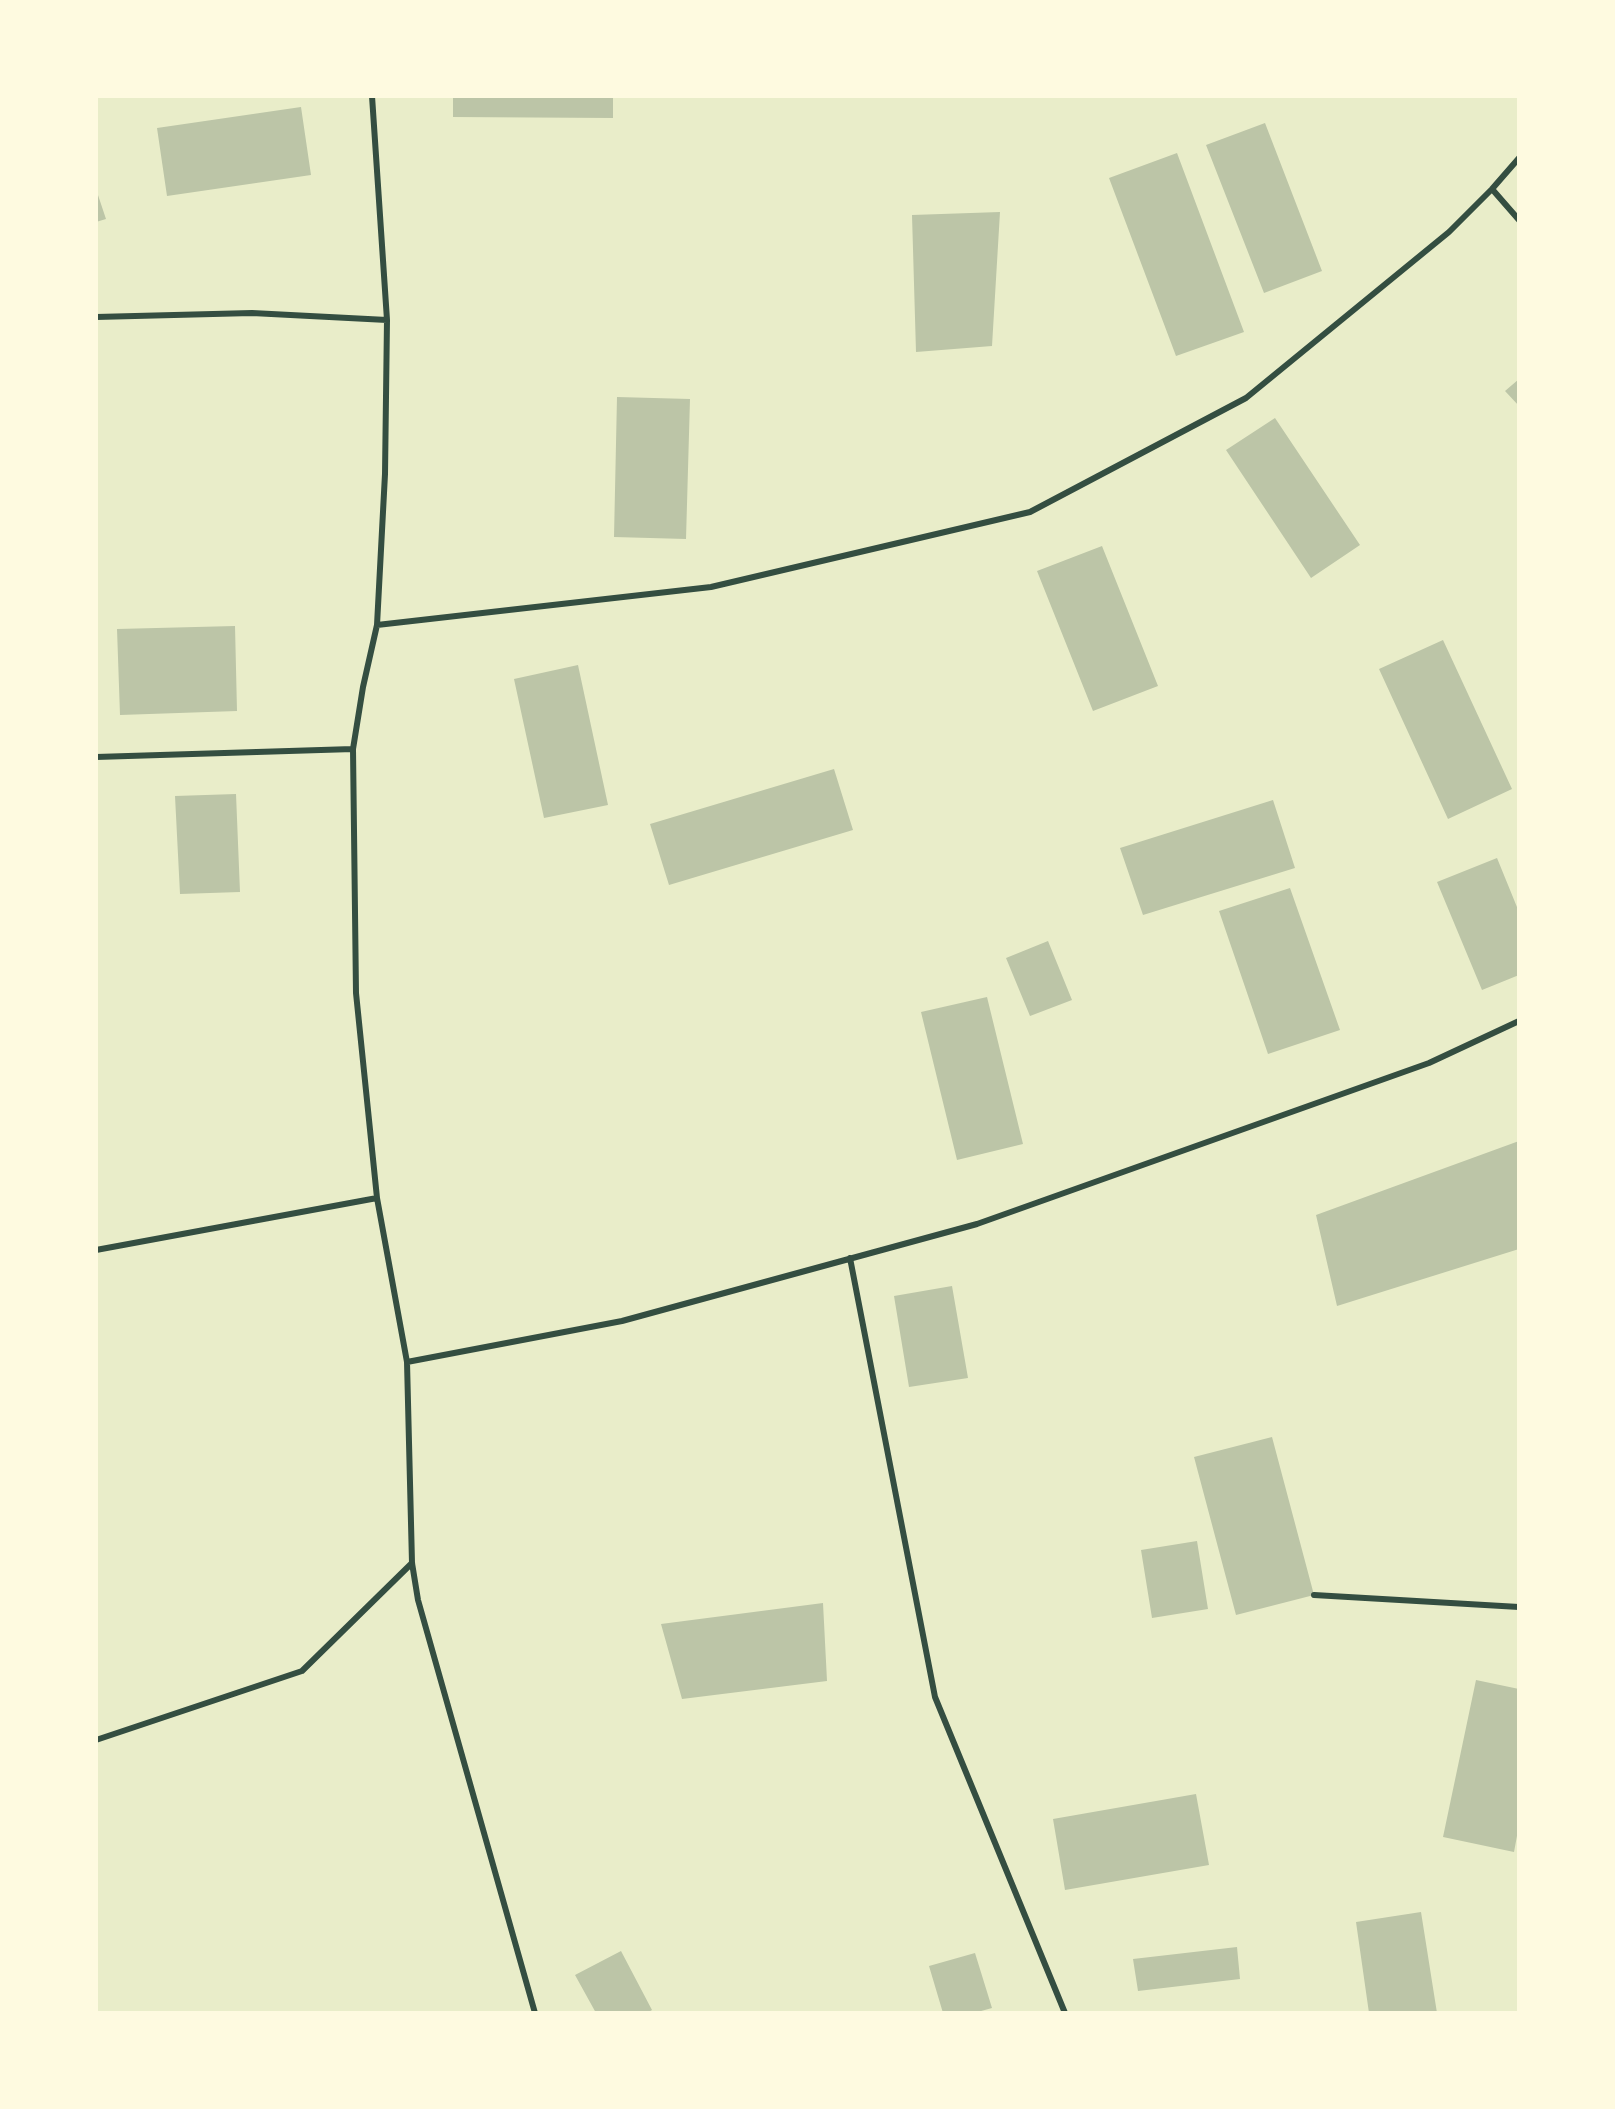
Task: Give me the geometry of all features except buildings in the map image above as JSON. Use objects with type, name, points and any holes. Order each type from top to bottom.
[{"type":"street","points":[[372,96],[387,320],[385,474],[377,625],[363,687],[353,748],[356,993],[377,1198],[407,1362],[412,1563],[418,1600],[535,2013]]},
{"type":"street","points":[[377,625],[711,587],[1030,512],[1246,398],[1449,232],[1519,158]]},
{"type":"street","points":[[1492,189],[1519,220]]},
{"type":"street","points":[[96,317],[252,313],[387,320]]},
{"type":"street","points":[[96,757],[353,748]]},
{"type":"street","points":[[407,1362],[622,1321],[977,1224],[1429,1063],[1519,1021]]},
{"type":"street","points":[[96,1250],[377,1198]]},
{"type":"street","points":[[850,1258],[935,1697],[1065,2013]]},
{"type":"street","points":[[96,1740],[302,1671],[412,1563]]},
{"type":"street","points":[[1314,1595],[1519,1607]]}]
